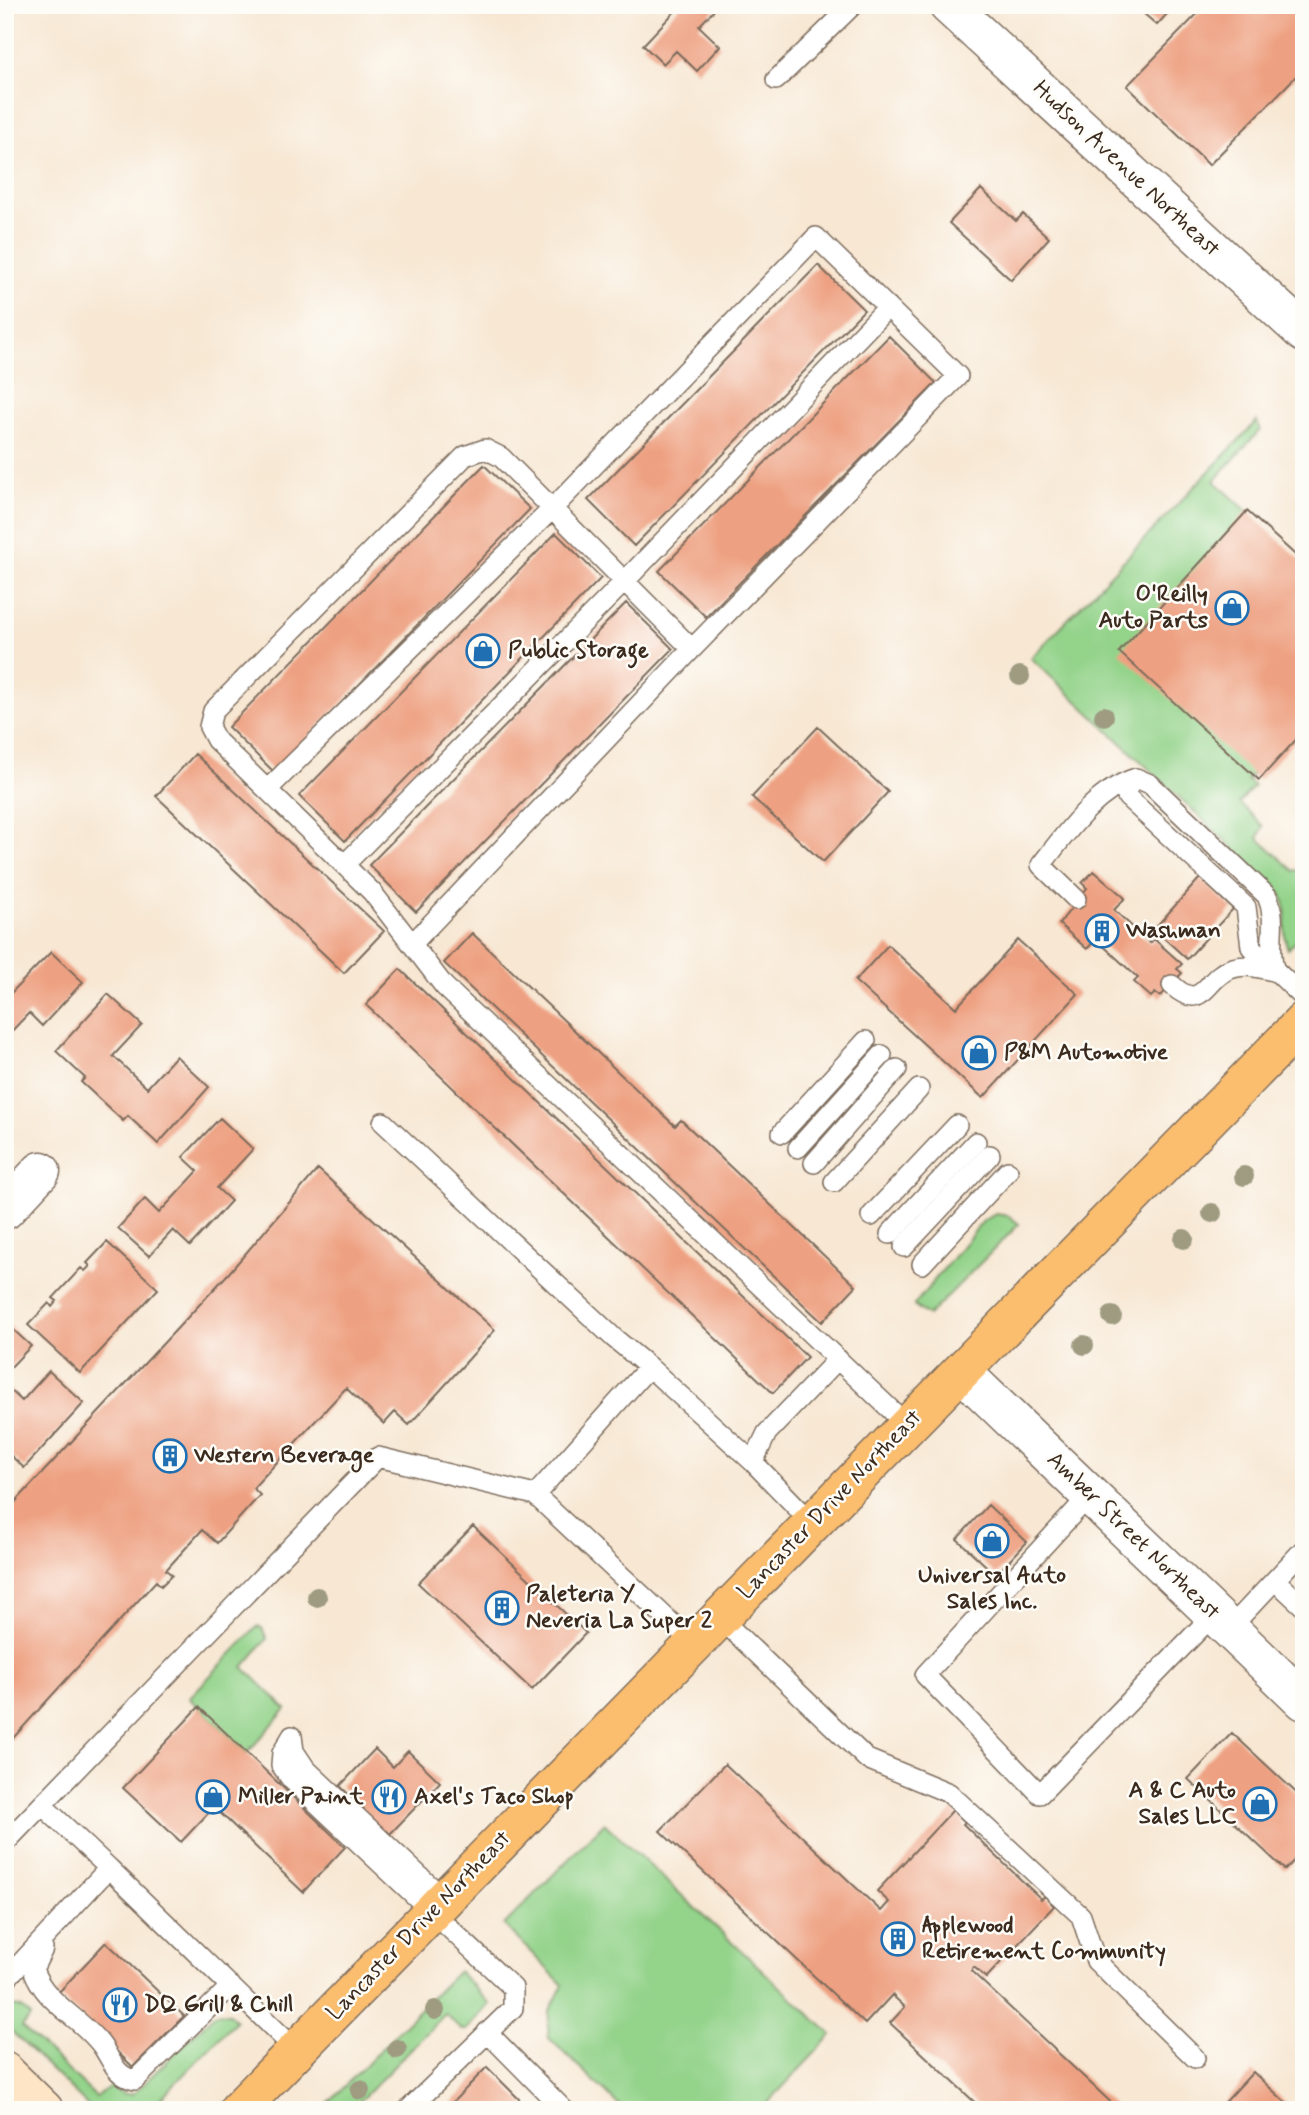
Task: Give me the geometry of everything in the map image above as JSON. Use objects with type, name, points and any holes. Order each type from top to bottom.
[{"type":"main road","name":"Lancaster Drive Northeast","points":[[238,2110],[1304,1021]]},
{"type":"street","name":"Hudson Avenue Northeast","points":[[948,5],[1304,333]]},
{"type":"street","points":[[5,1210],[41,1171]]},
{"type":"street","name":"Amber Street Northeast","points":[[962,1372],[1304,1701]]},
{"type":"street","points":[[5,2073],[44,2110]]},
{"type":"lane","points":[[776,80],[853,5]]},
{"type":"lane","points":[[267,790],[553,508],[816,237],[958,376],[692,649],[413,943]]},
{"type":"lane","points":[[345,864],[625,581],[888,307]]},
{"type":"lane","points":[[692,649],[502,457],[485,449],[465,456],[213,711],[209,727],[216,740],[372,892],[444,986],[908,1426]]},
{"type":"lane","points":[[1136,778],[1126,789],[1127,797],[1246,907],[1251,947],[1304,998]]},
{"type":"lane","points":[[1076,899],[1041,865],[1068,830],[1099,799],[1116,785],[1136,778],[1150,784],[1267,896],[1275,914],[1269,952],[1275,972]]},
{"type":"lane","points":[[1172,985],[1183,995],[1191,997],[1209,989],[1227,970],[1246,965],[1275,972]]},
{"type":"lane","points":[[782,1133],[866,1041]]},
{"type":"lane","points":[[798,1148],[882,1055]]},
{"type":"lane","points":[[814,1163],[897,1069]]},
{"type":"lane","points":[[834,1182],[919,1089]]},
{"type":"lane","points":[[383,1122],[614,1338],[753,1462],[812,1523]]},
{"type":"lane","points":[[871,1216],[957,1125]]},
{"type":"lane","points":[[897,1241],[983,1149]]},
{"type":"lane","points":[[922,1264],[1008,1171]]},
{"type":"lane","points":[[753,1462],[767,1433],[838,1359]]},
{"type":"lane","points":[[535,1495],[649,1367]]},
{"type":"lane","points":[[5,1843],[378,1457],[535,1495],[867,1759],[949,1793],[1081,1916],[1096,1961],[1195,2059]]},
{"type":"lane","points":[[1090,1495],[925,1675],[1040,1794],[1222,1622],[1275,1580],[1304,1549]]},
{"type":"lane","points":[[1275,1580],[1304,1607]]},
{"type":"lane","points":[[292,1736],[294,1751],[306,1769],[513,1988],[513,2008],[408,2110]]},
{"type":"lane","points":[[42,1805],[296,2050]]},
{"type":"lane","points":[[5,1980],[109,1868]]},
{"type":"lane","points":[[83,1895],[73,1916],[38,1955],[33,1969],[37,1981],[54,2002],[102,2046],[112,2066],[126,2078],[135,2080],[143,2075],[231,1986]]},
{"type":"lane","points":[[487,2032],[564,2110]]},
{"type":"green space","points":[[1257,421],[1260,430],[1214,481],[1247,511],[1253,774],[1247,780],[1254,786],[1239,803],[1263,826],[1258,838],[1294,871],[1304,869],[1304,933],[1288,949],[1285,908],[1281,893],[1031,658]]},
{"type":"green space","points":[[996,1214],[1009,1216],[1019,1224],[928,1316],[914,1305],[984,1220]]},
{"type":"green space","points":[[257,1627],[262,1628],[267,1639],[243,1667],[286,1709],[247,1753],[189,1698]]},
{"type":"green space","points":[[604,1823],[832,2035],[761,2110],[624,2110],[548,2037],[549,2012],[563,1985],[504,1925]]},
{"type":"green space","points":[[458,1971],[490,2004],[467,2030],[462,2030],[445,2014],[351,2110],[321,2110]]},
{"type":"green space","points":[[13,2006],[22,2008],[31,2016],[22,2027],[96,2097],[111,2087],[124,2094],[133,2094],[216,2013],[229,2014],[236,2021],[149,2110],[92,2110],[5,2025],[5,2015]]},
{"type":"building","points":[[681,5],[719,5],[699,26],[720,46],[697,71],[676,51],[663,64],[643,45]]},
{"type":"building","points":[[1146,5],[1175,5],[1157,25],[1143,13],[1148,8]]},
{"type":"building","points":[[1206,5],[1304,5],[1304,68],[1209,165],[1127,86]]},
{"type":"building","points":[[981,189],[1016,221],[1023,214],[1049,238],[1011,280],[949,223]]},
{"type":"building","points":[[818,265],[864,310],[634,546],[588,500]]},
{"type":"building","points":[[889,336],[936,383],[706,617],[659,571]]},
{"type":"building","points":[[484,465],[530,509],[274,772],[228,727]]},
{"type":"building","name":"O'Reilly Auto Parts","points":[[1247,511],[1304,563],[1304,731],[1259,780],[1119,652]]},
{"type":"building","points":[[556,533],[601,578],[345,841],[299,796]]},
{"type":"building","points":[[626,603],[673,649],[416,912],[369,865]]},
{"type":"building","points":[[818,727],[888,792],[823,862],[752,797]]},
{"type":"building","points":[[195,754],[384,931],[344,973],[156,796]]},
{"type":"building","name":"Washman","points":[[1094,871],[1125,898],[1114,910],[1150,943],[1154,939],[1182,964],[1177,969],[1182,973],[1160,997],[1155,993],[1151,997],[1134,982],[1138,978],[1096,939],[1087,949],[1059,924],[1087,888],[1082,883]]},
{"type":"building","points":[[1200,878],[1233,909],[1187,959],[1154,929]]},
{"type":"building","points":[[472,933],[675,1126],[681,1120],[856,1286],[822,1322],[444,963]]},
{"type":"building","name":"P&M Automotive","points":[[1018,940],[1078,994],[983,1098],[855,981],[888,945],[956,1008]]},
{"type":"building","points":[[51,952],[83,982],[42,1026],[29,1013],[5,1038],[5,988],[11,993]]},
{"type":"building","points":[[400,969],[807,1357],[773,1393],[366,1005]]},
{"type":"building","points":[[108,994],[142,1025],[113,1056],[147,1088],[176,1056],[209,1087],[158,1144],[128,1116],[123,1121],[81,1082],[85,1078],[56,1051]]},
{"type":"building","points":[[220,1118],[253,1149],[217,1188],[231,1201],[190,1246],[173,1230],[149,1256],[118,1228],[145,1199],[159,1213],[198,1171],[183,1157]]},
{"type":"building","name":"Western Beverage","points":[[318,1169],[495,1330],[409,1425],[395,1412],[384,1424],[346,1388],[253,1488],[260,1495],[217,1543],[202,1530],[166,1570],[172,1575],[161,1586],[156,1581],[5,1747],[5,1513],[228,1274]]},
{"type":"building","points":[[107,1242],[158,1289],[80,1373],[28,1325],[49,1303],[52,1307],[57,1301],[53,1298],[81,1268],[85,1271],[90,1266],[87,1263]]},
{"type":"building","points":[[5,1322],[31,1346],[5,1373]]},
{"type":"building","points":[[49,1371],[84,1403],[24,1468],[5,1450],[5,1385],[22,1401]]},
{"type":"building","name":"Universal Auto Sales Inc.","points":[[988,1505],[1027,1542],[996,1575],[957,1539]]},
{"type":"building","name":"Paleteria Y Neveria La Super 2","points":[[473,1526],[586,1633],[532,1690],[418,1583]]},
{"type":"building","name":"Miller Paint","points":[[199,1707],[345,1847],[303,1892],[214,1807],[181,1842],[123,1788]]},
{"type":"building","points":[[1232,1733],[1304,1800],[1304,1856],[1301,1853],[1285,1870],[1188,1779]]},
{"type":"building","name":"Axel's Taco Shop","points":[[375,1749],[393,1767],[408,1751],[440,1782],[390,1834],[387,1831],[373,1847],[350,1825],[364,1809],[340,1786]]},
{"type":"building","name":"Applewood Retirement Community","points":[[725,1764],[881,1911],[889,1902],[877,1891],[953,1810],[965,1822],[963,1824],[1041,1899],[1045,1896],[1054,1906],[986,1978],[974,1967],[971,1971],[1119,2110],[983,2110],[890,2023],[905,2007],[892,1995],[865,2024],[660,1831]]},
{"type":"building","name":"DQ Grill & Chill","points":[[106,1942],[184,2016],[133,2067],[57,1994]]},
{"type":"building","points":[[487,2067],[530,2110],[445,2110]]},
{"type":"building","points":[[1253,2072],[1294,2110],[1218,2110]]},
{"type":"place","name":"O'Reilly Auto Parts","points":[[1232,608]]},
{"type":"place","name":"Public Storage","points":[[483,651]]},
{"type":"place","name":"Washman","points":[[1102,931]]},
{"type":"place","name":"P&M Automotive","points":[[979,1053]]},
{"type":"place","name":"Western Beverage","points":[[170,1456]]},
{"type":"place","name":"Universal Auto Sales Inc.","points":[[992,1541]]},
{"type":"place","name":"Paleteria Y Neveria La Super 2","points":[[502,1608]]},
{"type":"place","name":"Miller Paint","points":[[213,1797]]},
{"type":"place","name":"Axel's Taco Shop","points":[[389,1797]]},
{"type":"place","name":"A & C Auto Sales LLC","points":[[1260,1804]]},
{"type":"place","name":"Applewood Retirement Community","points":[[898,1939]]},
{"type":"place","name":"DQ Grill & Chill","points":[[120,2005]]}]
